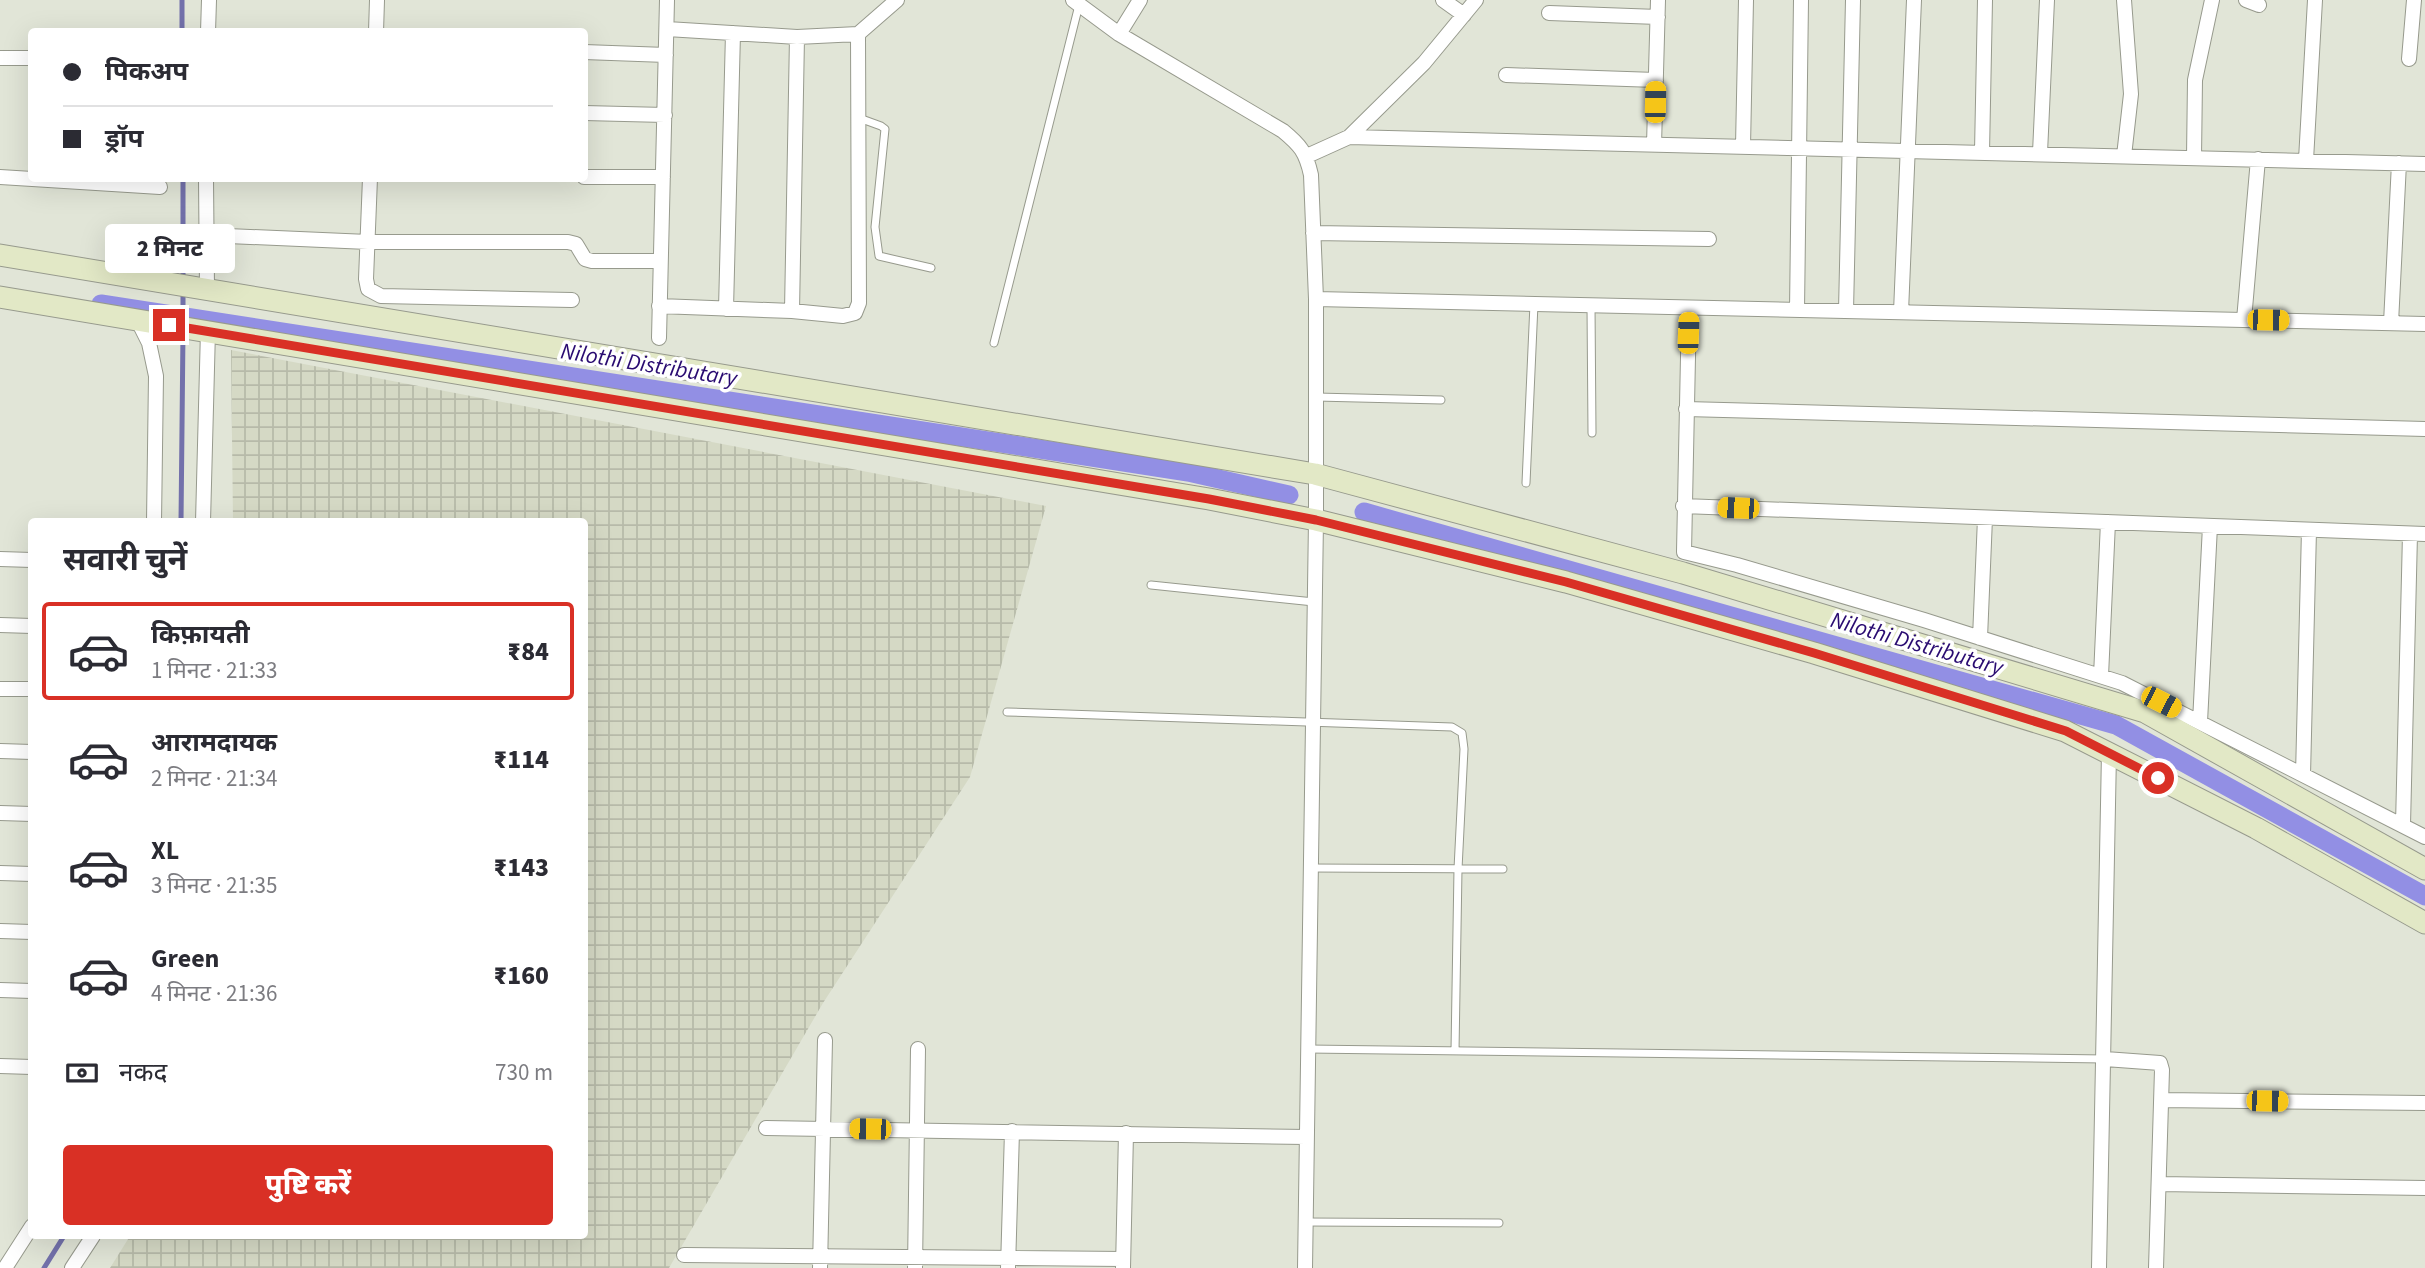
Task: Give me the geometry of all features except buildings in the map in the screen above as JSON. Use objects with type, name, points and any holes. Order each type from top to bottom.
[{"type":"street","points":[[208,28],[209,0]]},
{"type":"street","points":[[376,28],[377,0]]},
{"type":"street","points":[[659,338],[667,0]]},
{"type":"street","points":[[667,29],[797,37],[858,34],[897,0]]},
{"type":"street","points":[[1119,34],[1140,0]]},
{"type":"street","points":[[1443,0],[1464,15]]},
{"type":"street","points":[[1307,156],[1349,137],[1424,63],[1476,0]]},
{"type":"street","points":[[1654,145],[1658,0]]},
{"type":"street","points":[[1743,146],[1746,0]]},
{"type":"street","points":[[1797,310],[1801,0]]},
{"type":"street","points":[[1846,311],[1853,0]]},
{"type":"street","points":[[1901,312],[1914,0]]},
{"type":"street","points":[[1982,152],[1984,0]]},
{"type":"street","points":[[2040,153],[2047,0]]},
{"type":"street","points":[[2124,0],[2131,93],[2124,156]]},
{"type":"street","points":[[2194,157],[2195,80],[2212,0]]},
{"type":"street","points":[[2306,160],[2315,0]]},
{"type":"street","points":[[2409,59],[2414,0]]},
{"type":"street","points":[[1076,2],[1119,34],[1283,131],[1307,156],[1313,197],[1317,299],[1305,1268]]},
{"type":"street","points":[[1549,13],[1658,17]]},
{"type":"street","points":[[726,309],[733,33]]},
{"type":"street","points":[[659,306],[792,311],[844,316],[855,313],[859,303],[858,34]]},
{"type":"street","points":[[792,311],[797,37]]},
{"type":"street","points":[[588,52],[666,55]]},
{"type":"street","points":[[0,58],[28,58]]},
{"type":"street","points":[[1506,75],[1656,80]]},
{"type":"street","points":[[588,113],[665,115]]},
{"type":"street","points":[[1349,137],[2425,164]]},
{"type":"street","points":[[2244,320],[2258,159]]},
{"type":"street","points":[[2391,323],[2399,163]]},
{"type":"street","points":[[0,177],[28,179]]},
{"type":"street","points":[[588,177],[663,177]]},
{"type":"street","points":[[80,182],[160,187]]},
{"type":"street","points":[[203,288],[206,182]]},
{"type":"street","points":[[370,182],[368,289],[381,296],[572,300]]},
{"type":"street","points":[[1313,233],[1709,239]]},
{"type":"street","points":[[205,235],[368,242],[568,242],[576,244],[585,259],[592,261],[660,261]]},
{"type":"street","points":[[0,255],[1315,474],[1683,573],[2145,712],[2425,869]]},
{"type":"street","points":[[0,297],[1209,499],[1316,520],[1566,582],[1814,653],[2066,731],[2256,828],[2425,923]]},
{"type":"street","points":[[1317,299],[2425,324]]},
{"type":"street","points":[[1683,573],[1689,308]]},
{"type":"street","points":[[137,319],[149,343],[156,376],[154,518]]},
{"type":"street","points":[[201,329],[203,518]]},
{"type":"street","points":[[1686,409],[2425,429]]},
{"type":"street","points":[[1683,506],[2425,534]]},
{"type":"street","points":[[1980,638],[1984,518]]},
{"type":"street","points":[[2101,676],[2108,522]]},
{"type":"street","points":[[2200,722],[2210,526]]},
{"type":"street","points":[[2304,775],[2309,530]]},
{"type":"street","points":[[2403,825],[2410,534]]},
{"type":"street","points":[[1684,552],[1737,565],[2122,683],[2425,837]]},
{"type":"street","points":[[0,559],[28,560]]},
{"type":"street","points":[[0,625],[28,626]]},
{"type":"street","points":[[0,689],[28,689]]},
{"type":"street","points":[[0,751],[28,752]]},
{"type":"street","points":[[2099,1268],[2109,753]]},
{"type":"street","points":[[0,813],[28,814]]},
{"type":"street","points":[[0,873],[28,874]]},
{"type":"street","points":[[0,931],[28,932]]},
{"type":"street","points":[[0,990],[28,991]]},
{"type":"street","points":[[820,1261],[825,1040]]},
{"type":"street","points":[[915,1262],[918,1049]]},
{"type":"street","points":[[2105,1059],[2160,1063],[2162,1070],[2156,1268]]},
{"type":"street","points":[[0,1066],[28,1067]]},
{"type":"street","points":[[2162,1100],[2425,1103]]},
{"type":"street","points":[[766,1128],[1306,1137]]},
{"type":"street","points":[[1008,1263],[1012,1131]]},
{"type":"street","points":[[684,1255],[731,1261],[1123,1264],[1126,1133]]},
{"type":"street","points":[[2160,1184],[2425,1188]]},
{"type":"street","points":[[5,1268],[28,1232]]},
{"type":"street","points":[[72,1268],[91,1239]]},
{"type":"lane","points":[[995,343],[1076,2]]},
{"type":"lane","points":[[858,118],[885,130],[875,227],[879,256],[931,268]]},
{"type":"lane","points":[[1526,483],[1534,304]]},
{"type":"lane","points":[[1591,306],[1592,433]]},
{"type":"lane","points":[[1315,397],[1441,400]]},
{"type":"lane","points":[[1151,585],[1315,602]]},
{"type":"lane","points":[[1007,712],[1452,727],[1462,733],[1464,749],[1458,869],[1455,1051]]},
{"type":"lane","points":[[1310,868],[1503,869]]},
{"type":"lane","points":[[1307,1049],[2105,1059]]},
{"type":"lane","points":[[1305,1222],[1499,1223]]},
{"type":"shaded area","points":[[231,350],[1046,506],[970,777],[823,1003],[669,1268],[110,1268],[128,1239],[588,1239],[588,518],[233,518]]},
{"type":"waterway","points":[[182,0],[182,28]]},
{"type":"waterway","points":[[183,182],[183,280]]},
{"type":"waterway","points":[[183,290],[183,322]]},
{"type":"waterway","name":"Nilothi Distributary","points":[[101,304],[1188,472],[1289,495]]},
{"type":"waterway","points":[[181,518],[183,332]]},
{"type":"waterway","name":"Nilothi Distributary","points":[[1364,512],[2116,725],[2425,896]]},
{"type":"waterway","points":[[44,1268],[62,1239]]},
{"type":"route","points":[[169,325],[1209,499],[1316,520],[1566,582],[1814,653],[2066,731],[2158,778]]}]
